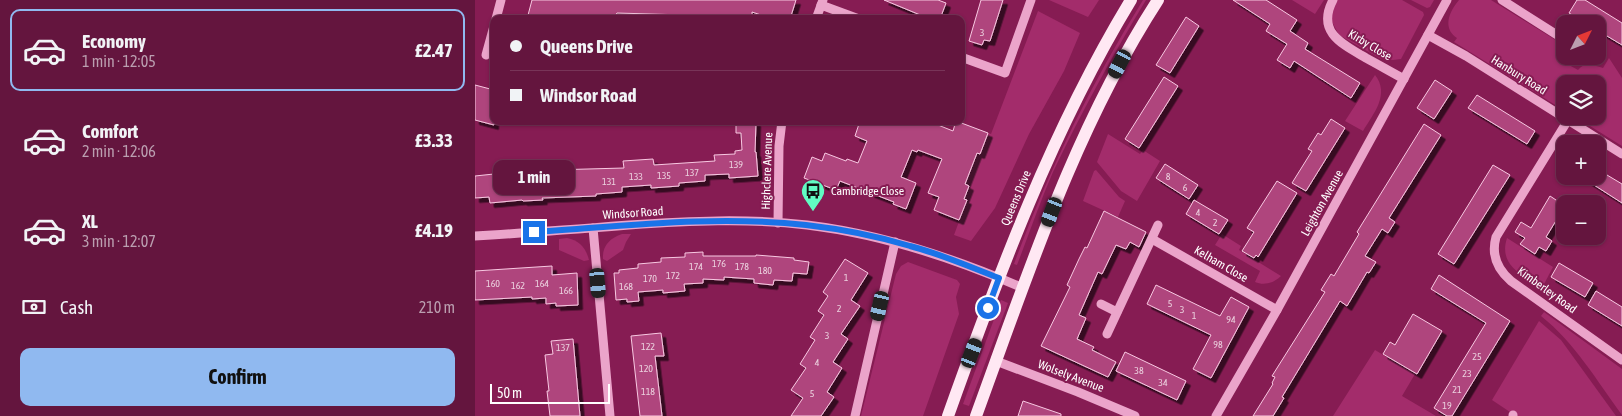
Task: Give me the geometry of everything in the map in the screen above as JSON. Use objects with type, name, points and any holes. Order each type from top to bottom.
[{"type":"main road","name":"Queens Drive","points":[[948,416],[999,278],[1034,191],[1069,112],[1131,0]]},
{"type":"main road","points":[[975,416],[1057,198],[1087,130],[1120,64],[1158,0]]},
{"type":"street","points":[[497,15],[501,0]]},
{"type":"street","points":[[965,58],[1005,73],[1031,0]]},
{"type":"street","name":"Kirby Close","points":[[1333,0],[1328,10],[1327,18],[1328,26],[1337,40],[1404,79]]},
{"type":"street","name":"Leighton Avenue","points":[[1216,416],[1277,310],[1447,0]]},
{"type":"street","points":[[1502,0],[1556,34]]},
{"type":"street","points":[[817,15],[822,2],[850,15]]},
{"type":"street","name":"Hanbury Road","points":[[1428,35],[1467,56],[1556,112]]},
{"type":"street","points":[[485,55],[490,39]]},
{"type":"street","name":"Highclere Avenue","points":[[777,223],[779,146],[782,125]]},
{"type":"street","name":"Kimberley Road","points":[[1565,125],[1496,237],[1493,248],[1495,258],[1502,272],[1511,281],[1622,360]]},
{"type":"street","name":"Hanbury Road","points":[[1576,125],[1622,154]]},
{"type":"street","name":"Windsor Road","points":[[475,236],[708,221],[807,225],[895,242],[924,250],[1023,288]]},
{"type":"street","points":[[1107,334],[1158,225]]},
{"type":"street","points":[[593,228],[610,416]]},
{"type":"street","name":"Kelham Close","points":[[1152,239],[1277,310]]},
{"type":"street","points":[[855,416],[895,242]]},
{"type":"street","points":[[1101,304],[1117,312]]},
{"type":"street","name":"Wolsely Avenue","points":[[996,361],[1135,416]]},
{"type":"shaded area","points":[[1049,0],[1099,0],[1088,17]]},
{"type":"shaded area","points":[[1143,0],[1146,0],[1097,85],[1053,172],[1017,265],[1014,264],[1041,195],[1088,96]]},
{"type":"shaded area","points":[[1292,0],[1324,0],[1315,14]]},
{"type":"shaded area","points":[[1337,0],[1402,0],[1423,12],[1424,15],[1401,59],[1381,59],[1339,35],[1331,20]]},
{"type":"shaded area","points":[[1411,0],[1434,0],[1430,7],[1427,8]]},
{"type":"shaded area","points":[[1459,0],[1491,0],[1556,40],[1556,65],[1569,65],[1578,70],[1583,65],[1603,68],[1609,58],[1622,78],[1622,146],[1588,125],[1606,125],[1606,75],[1556,75],[1556,105],[1454,42],[1457,38],[1452,34],[1448,25],[1452,10]]},
{"type":"shaded area","points":[[1038,11],[1080,33],[1064,71],[1029,134],[995,208],[971,241],[954,235],[967,200],[964,199],[966,182],[975,157],[988,133],[991,134]]},
{"type":"shaded area","points":[[1375,75],[1381,89],[1381,96],[1376,110],[1363,131],[1345,121]]},
{"type":"shaded area","points":[[1108,134],[1140,154],[1143,150],[1160,161],[1137,201],[1121,191],[1097,162]]},
{"type":"shaded area","points":[[1096,170],[1119,197],[1125,201],[1118,217],[1083,201]]},
{"type":"shaded area","points":[[622,234],[631,234],[623,250],[607,261],[603,259],[605,246]]},
{"type":"shaded area","points":[[1222,234],[1241,246],[1239,250],[1281,276],[1269,283],[1255,282],[1260,271],[1215,245]]},
{"type":"shaded area","points":[[567,238],[581,245],[589,260],[584,261],[559,250],[559,239]]},
{"type":"shaded area","points":[[1507,238],[1553,267],[1542,288],[1520,274],[1509,263],[1505,248]]},
{"type":"shaded area","points":[[908,262],[957,280],[960,284],[956,297],[959,314],[923,416],[861,416],[896,274],[901,266]]},
{"type":"shaded area","points":[[1001,300],[1008,303],[969,406],[963,404]]},
{"type":"shaded area","points":[[1544,312],[1622,369],[1622,415],[1575,350],[1541,316]]},
{"type":"shaded area","points":[[1539,321],[1561,340],[1616,416],[1516,416],[1492,400]]},
{"type":"shaded area","points":[[1375,350],[1415,374],[1402,396],[1436,416],[1333,416]]},
{"type":"building","points":[[532,0],[796,0],[791,15],[761,15],[752,12],[752,15],[617,13],[615,15],[528,15]]},
{"type":"building","points":[[884,0],[938,0],[946,3],[942,15],[920,15]]},
{"type":"building","points":[[981,0],[1003,0],[990,41],[984,40],[982,45],[969,41]]},
{"type":"building","points":[[1233,0],[1266,0],[1297,20],[1290,31],[1308,43],[1305,49],[1360,83],[1351,98],[1294,61],[1290,68],[1277,60],[1287,44],[1266,31],[1270,24]]},
{"type":"building","points":[[1577,0],[1585,0],[1622,23],[1622,45],[1606,35],[1606,15],[1572,15],[1569,13]]},
{"type":"building","points":[[1186,17],[1199,26],[1170,73],[1156,65]]},
{"type":"building","points":[[1164,77],[1178,86],[1139,148],[1125,139]]},
{"type":"building","points":[[1435,80],[1452,91],[1434,119],[1417,108]]},
{"type":"building","points":[[475,85],[490,89],[490,124],[475,120]]},
{"type":"building","points":[[1477,95],[1535,131],[1527,144],[1468,108]]},
{"type":"building","points":[[1331,119],[1345,128],[1306,191],[1292,183],[1312,151],[1308,149],[1318,133],[1321,135]]},
{"type":"building","points":[[965,124],[988,133],[980,154],[977,153],[965,184],[969,186],[964,199],[967,200],[959,220],[934,210],[939,197],[928,193],[942,159],[918,150],[917,152],[912,150],[901,177],[916,183],[906,209],[893,204],[894,202],[840,181],[836,190],[804,178],[812,157],[822,161],[825,153],[846,161],[847,159],[858,163],[867,141],[855,136],[859,125],[938,125],[953,131],[955,125]]},
{"type":"building","points":[[1424,124],[1441,135],[1389,218],[1395,222],[1388,233],[1382,229],[1365,256],[1376,262],[1369,273],[1367,272],[1347,306],[1340,301],[1282,397],[1284,398],[1273,416],[1253,416],[1273,384],[1275,377],[1272,376],[1325,292],[1321,290],[1331,274],[1334,276],[1359,234],[1357,232]]},
{"type":"building","points":[[736,125],[756,125],[755,152],[758,176],[729,178],[729,174],[705,175],[705,181],[679,183],[679,186],[651,188],[651,185],[622,187],[622,192],[596,194],[596,196],[542,198],[543,200],[490,203],[489,197],[475,198],[475,176],[551,168],[551,170],[624,168],[623,161],[653,159],[654,165],[715,161],[714,155],[735,154],[735,151],[742,150],[741,133],[736,133]]},
{"type":"building","points":[[1165,164],[1198,185],[1189,199],[1156,178]]},
{"type":"building","points":[[1493,165],[1510,175],[1454,264],[1438,254]]},
{"type":"building","points":[[1606,174],[1622,184],[1622,203],[1594,185],[1606,185]]},
{"type":"building","points":[[1277,181],[1297,193],[1258,257],[1256,255],[1254,258],[1242,251],[1254,232],[1247,228]]},
{"type":"building","points":[[1550,196],[1556,200],[1556,221],[1546,237],[1552,241],[1546,251],[1539,247],[1535,254],[1520,244],[1525,238],[1515,232],[1521,222],[1531,228]]},
{"type":"building","points":[[1194,200],[1228,220],[1219,234],[1186,214]]},
{"type":"building","points":[[1104,211],[1146,232],[1139,247],[1130,242],[1126,249],[1116,245],[1102,274],[1098,272],[1079,315],[1086,318],[1077,339],[1094,347],[1092,350],[1116,362],[1108,377],[1041,346],[1070,287],[1067,285],[1079,259],[1085,247],[1087,248]]},
{"type":"building","points":[[703,252],[703,256],[756,255],[794,258],[794,260],[809,262],[807,274],[793,273],[792,281],[774,280],[773,285],[754,283],[754,279],[724,277],[724,280],[703,279],[703,283],[684,284],[685,291],[663,293],[663,290],[638,292],[639,301],[627,302],[627,299],[616,300],[614,273],[619,273],[619,270],[638,268],[638,264],[661,262],[661,258],[685,257],[685,253]]},
{"type":"building","points":[[845,259],[868,273],[851,300],[860,306],[841,334],[848,339],[833,362],[842,368],[827,392],[834,397],[821,416],[791,416],[803,398],[791,390],[806,368],[800,364],[815,340],[810,337],[824,315],[818,311],[828,296],[823,292]]},
{"type":"building","points":[[1559,263],[1593,283],[1585,297],[1551,277]]},
{"type":"building","points":[[552,266],[552,275],[577,273],[578,305],[556,306],[556,303],[546,304],[546,298],[532,299],[532,297],[475,300],[475,271]]},
{"type":"building","points":[[1439,275],[1510,321],[1452,416],[1447,416],[1434,408],[1486,323],[1431,289]]},
{"type":"building","points":[[1156,285],[1220,316],[1231,297],[1249,307],[1211,378],[1193,369],[1211,335],[1147,304]]},
{"type":"building","points":[[1596,291],[1622,307],[1622,326],[1588,305]]},
{"type":"building","points":[[1413,314],[1442,331],[1417,374],[1383,354],[1390,342],[1395,345]]},
{"type":"building","points":[[661,333],[664,356],[655,356],[662,416],[640,416],[631,336]]},
{"type":"building","points":[[573,339],[580,416],[550,416],[545,355],[553,354],[551,341]]},
{"type":"building","points":[[1125,352],[1186,381],[1177,400],[1116,371]]},
{"type":"building","points":[[1023,401],[1061,414],[1061,416],[1018,416]]},
{"type":"place","name":"Cambridge Close","points":[[813,212]]},
{"type":"route","points":[[534,232],[664,223],[733,221],[807,225],[867,235],[909,245],[999,278],[988,308]]}]
